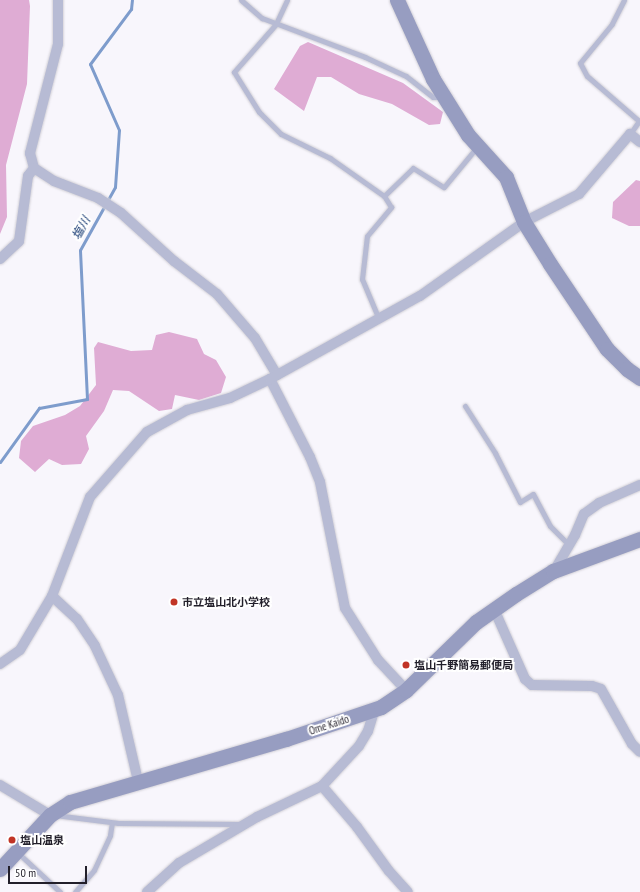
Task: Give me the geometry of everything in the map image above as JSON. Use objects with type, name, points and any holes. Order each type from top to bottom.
[{"type":"street","points":[[58,0],[58,44],[30,153],[34,168],[54,181],[98,198],[121,213],[174,261],[217,294],[255,338],[274,377],[320,482],[345,608],[378,660],[406,690]]},
{"type":"street","points":[[397,0],[433,80],[477,146],[506,177],[524,222],[607,349],[627,369],[640,378]]},
{"type":"street","points":[[0,664],[20,650],[52,596],[85,504],[120,460],[147,432],[187,410],[230,398],[274,377],[378,317],[420,296],[524,222],[579,194],[630,134],[640,142]]},
{"type":"street","points":[[0,259],[19,241],[28,176],[34,168]]},
{"type":"street","points":[[553,571],[569,545],[584,514],[599,503],[640,485]]},
{"type":"street","name":"Ome Kaido","points":[[0,869],[50,815],[70,802],[286,739],[374,711],[406,690],[494,609],[553,571],[640,539]]},
{"type":"street","points":[[52,596],[77,619],[95,646],[118,695],[138,781]]},
{"type":"street","points":[[494,609],[525,679],[532,685],[592,686],[601,689],[632,744],[640,752]]},
{"type":"street","points":[[146,892],[179,863],[246,824],[322,786],[362,741],[368,731],[374,711]]},
{"type":"street","points":[[0,785],[50,815]]},
{"type":"street","points":[[322,786],[357,827],[389,871],[408,892]]},
{"type":"lane","points":[[242,0],[250,10],[276,24],[366,57],[406,76],[433,97],[444,97]]},
{"type":"lane","points":[[287,0],[276,24],[234,72],[259,112],[281,134],[330,158],[384,196],[390,207],[367,236],[362,279],[378,317]]},
{"type":"lane","points":[[624,0],[612,24],[580,63],[587,76],[639,121],[630,134]]},
{"type":"lane","points":[[384,196],[413,168],[444,187],[477,146]]},
{"type":"lane","points":[[465,406],[496,453],[520,502],[533,494],[550,526],[569,545]]},
{"type":"lane","points":[[50,815],[112,823],[246,824]]},
{"type":"lane","points":[[75,892],[94,870],[110,835],[112,823]]},
{"type":"lane","points":[[16,851],[60,892]]},
{"type":"shaded area","points":[[0,0],[29,0],[30,6],[27,84],[6,165],[7,217],[0,234]]},
{"type":"shaded area","points":[[308,42],[403,83],[443,112],[440,124],[429,125],[392,104],[359,94],[331,77],[317,77],[304,111],[274,89],[300,46]]},
{"type":"shaded area","points":[[636,180],[640,181],[640,226],[629,226],[612,218],[613,202]]},
{"type":"shaded area","points":[[169,332],[197,339],[204,354],[216,360],[226,377],[221,393],[199,400],[175,395],[172,409],[159,411],[129,391],[113,390],[104,411],[86,436],[89,449],[81,464],[62,465],[49,459],[35,472],[19,458],[21,441],[33,426],[65,415],[80,406],[96,385],[94,348],[98,342],[131,351],[152,350],[156,335]]},
{"type":"waterway","name":"塩川","points":[[0,462],[39,408],[87,399],[80,250],[115,187],[119,130],[90,64],[131,9],[132,0]]},
{"type":"place","name":"市立塩山北小学校","points":[[174,602]]},
{"type":"place","name":"塩山千野簡易郵便局","points":[[406,665]]},
{"type":"place","name":"塩山温泉","points":[[12,840]]}]
